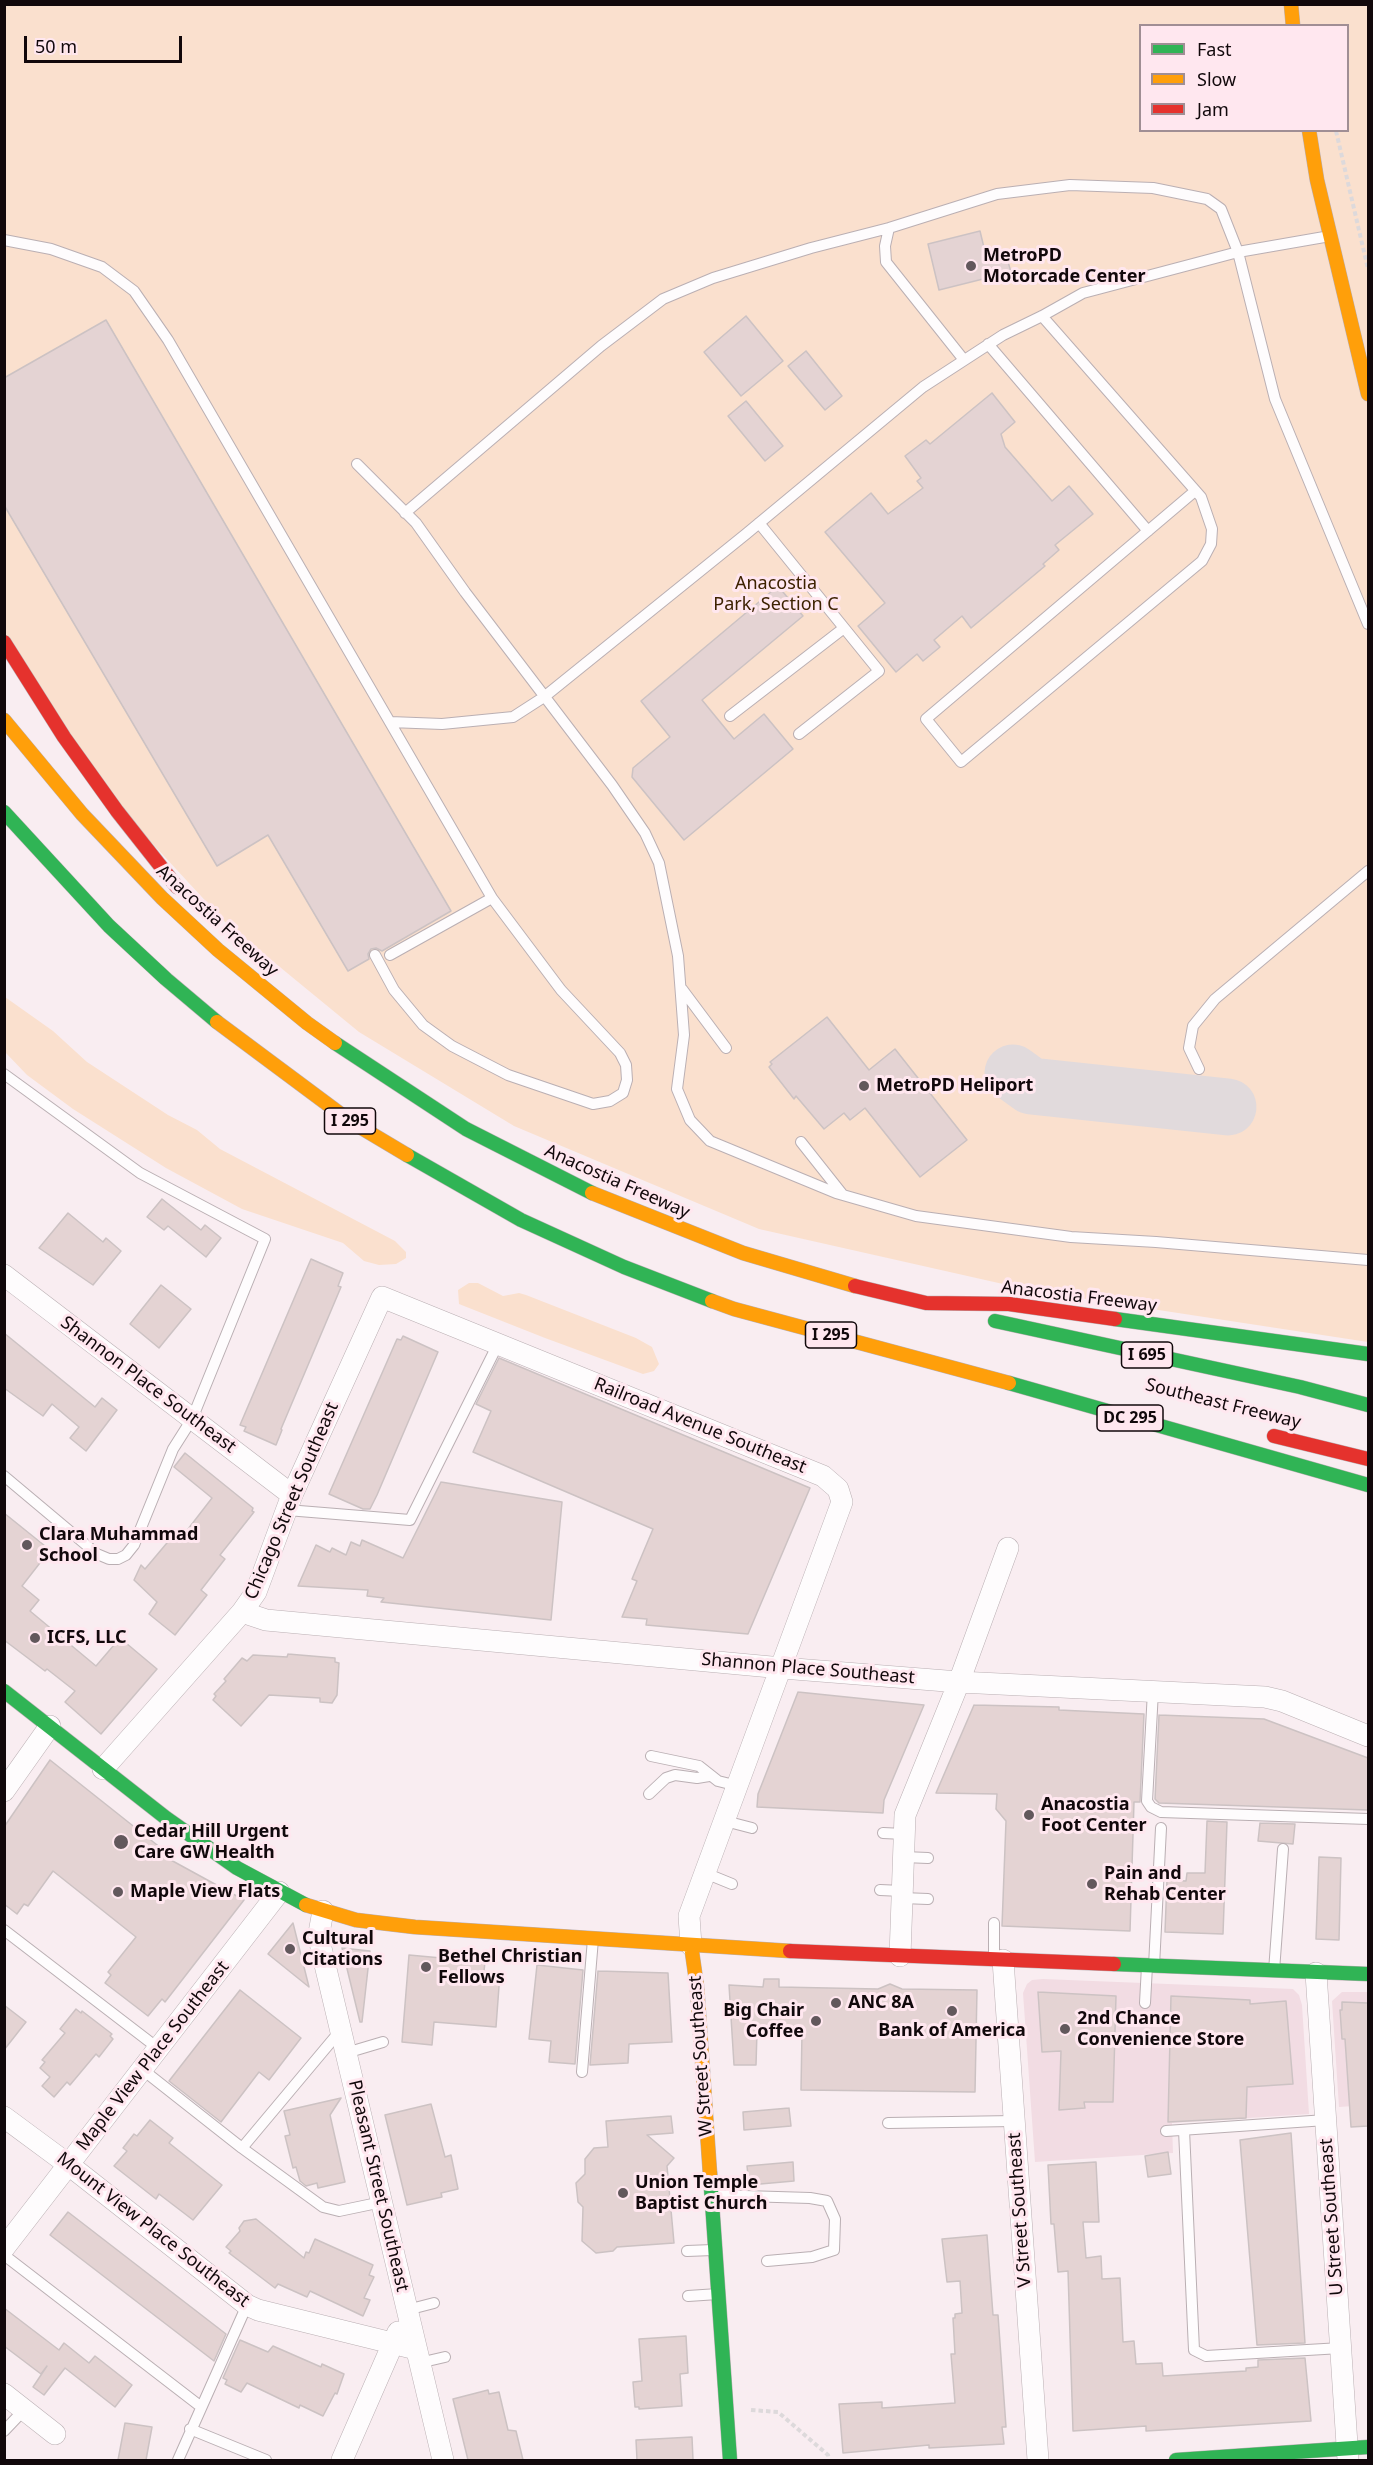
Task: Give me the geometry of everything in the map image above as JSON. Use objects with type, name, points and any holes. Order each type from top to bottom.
[{"type":"main road","points":[[1291,4],[1293,24]]},
{"type":"main road","points":[[1309,132],[1330,236],[1368,394]]},
{"type":"main road","points":[[4,642],[39,699],[104,793],[248,975]]},
{"type":"main road","name":"Anacostia Freeway","points":[[4,720],[57,786],[129,864],[190,925],[248,975],[314,1029],[401,1088],[466,1129],[567,1181],[672,1227],[743,1253],[854,1287],[926,1303],[1009,1304],[1368,1354]]},
{"type":"main road","name":"I 295","points":[[4,812],[109,926],[195,1005],[319,1100],[418,1163],[521,1220],[662,1282],[760,1316],[892,1350]]},
{"type":"main road","name":"Southeast Freeway","points":[[926,1303],[1036,1331],[1300,1387],[1368,1405]]},
{"type":"main road","points":[[892,1350],[1000,1368],[1058,1382]]},
{"type":"main road","name":"DC 295","points":[[892,1350],[1368,1485]]},
{"type":"main road","name":"Southeast Freeway","points":[[1260,1432],[1368,1460]]},
{"type":"main road","points":[[4,1691],[201,1844],[279,1892],[323,1911],[356,1920],[415,1927],[691,1945],[900,1956],[1368,1974]]},
{"type":"main road","name":"W Street Southeast","points":[[691,1945],[697,1987],[730,2460]]},
{"type":"main road","points":[[1176,2460],[1355,2452]]},
{"type":"street","name":"Shannon Place Southeast","points":[[4,1275],[192,1419],[289,1503]]},
{"type":"street","name":"Railroad Avenue Southeast","points":[[382,1297],[823,1476],[834,1485],[838,1489],[842,1502],[782,1668]]},
{"type":"street","name":"Chicago Street Southeast","points":[[103,1768],[242,1612],[256,1592],[289,1503],[382,1297]]},
{"type":"street","points":[[900,1956],[904,1857],[894,1834],[905,1815],[959,1682],[1008,1548]]},
{"type":"street","name":"Shannon Place Southeast","points":[[242,1612],[266,1620],[782,1668],[959,1682],[1265,1697],[1282,1701],[1368,1736]]},
{"type":"street","name":"W Street Southeast","points":[[691,1945],[689,1916],[782,1668]]},
{"type":"street","points":[[4,1791],[50,1726]]},
{"type":"street","name":"Maple View Place Southeast","points":[[4,2248],[279,1892]]},
{"type":"street","name":"Pleasant Street Southeast","points":[[323,1911],[319,1933],[321,1948],[443,2460]]},
{"type":"street","name":"V Street Southeast","points":[[998,1960],[1014,2121],[1038,2460]]},
{"type":"street","name":"U Street Southeast","points":[[1316,1973],[1341,2348],[1355,2452]]},
{"type":"street","name":"Mount View Place Southeast","points":[[4,2117],[69,2165],[247,2305],[258,2310],[393,2343],[418,2356]]},
{"type":"street","points":[[342,2460],[407,2310]]},
{"type":"street","points":[[4,2394],[55,2434]]},
{"type":"lane","points":[[405,513],[602,346],[663,299],[713,278],[811,248],[889,228],[997,194],[1070,185],[1153,188],[1207,199],[1221,209],[1238,252],[1275,399],[1368,624]]},
{"type":"lane","points":[[889,228],[885,246],[886,262],[964,360]]},
{"type":"lane","points":[[390,722],[442,724],[513,717],[544,697],[923,387],[1003,334],[1083,293],[1159,271],[1238,252],[1330,236]]},
{"type":"lane","points":[[4,240],[51,249],[102,267],[134,291],[168,340],[492,898],[561,990],[620,1053],[626,1065],[627,1080],[622,1093],[610,1101],[593,1104],[508,1075],[452,1046],[423,1025],[394,990],[375,955]]},
{"type":"lane","points":[[1042,316],[1195,490],[1201,497],[1212,529],[1211,544],[1202,561],[961,762],[926,720],[1195,490]]},
{"type":"lane","points":[[988,344],[1148,531]]},
{"type":"lane","points":[[357,464],[416,523],[544,697],[612,784],[645,833],[659,863],[664,882],[682,989],[684,1035],[677,1089],[690,1120],[710,1141],[843,1196],[916,1216],[1060,1236],[1368,1260]]},
{"type":"lane","points":[[759,523],[879,671],[799,735]]},
{"type":"lane","points":[[730,716],[844,628]]},
{"type":"lane","points":[[1199,1069],[1189,1047],[1193,1026],[1215,999],[1368,871]]},
{"type":"lane","points":[[390,955],[492,898]]},
{"type":"lane","points":[[682,989],[726,1048]]},
{"type":"lane","points":[[4,1074],[140,1173],[265,1239],[192,1419],[173,1449],[134,1545],[126,1555],[118,1559],[108,1559],[97,1554],[4,1476]]},
{"type":"lane","points":[[801,1142],[843,1196]]},
{"type":"lane","points":[[289,1503],[410,1520],[498,1344]]},
{"type":"lane","points":[[1153,1691],[1147,1801],[1152,1807],[1161,1812],[1368,1819]]},
{"type":"lane","points":[[651,1756],[699,1766],[705,1769],[709,1776]]},
{"type":"lane","points":[[649,1794],[666,1778],[675,1775],[697,1778],[709,1776],[738,1786]]},
{"type":"lane","points":[[725,1821],[752,1828]]},
{"type":"lane","points":[[1144,2003],[1151,1966],[1161,1828]]},
{"type":"lane","points":[[1274,1971],[1283,1849]]},
{"type":"lane","points":[[904,1857],[928,1858]]},
{"type":"lane","points":[[705,1873],[732,1884]]},
{"type":"lane","points":[[880,1890],[928,1899]]},
{"type":"lane","points":[[994,1923],[998,1960]]},
{"type":"lane","points":[[4,1930],[159,2049]]},
{"type":"lane","points":[[582,2072],[593,1938]]},
{"type":"lane","points":[[242,2148],[340,2031]]},
{"type":"lane","points":[[346,2053],[383,2042]]},
{"type":"lane","points":[[143,2070],[242,2148],[323,2207],[339,2211],[382,2202]]},
{"type":"lane","points":[[1166,2131],[1326,2120]]},
{"type":"lane","points":[[888,2123],[1014,2121]]},
{"type":"lane","points":[[1184,2130],[1194,2350],[1206,2356],[1341,2348]]},
{"type":"lane","points":[[711,2195],[827,2200],[835,2219],[834,2250],[812,2257],[767,2261]]},
{"type":"lane","points":[[687,2252],[715,2250]]},
{"type":"lane","points":[[4,2254],[200,2406]]},
{"type":"lane","points":[[688,2296],[718,2294]]},
{"type":"lane","points":[[407,2310],[434,2303]]},
{"type":"lane","points":[[178,2460],[200,2406],[247,2305]]},
{"type":"lane","points":[[418,2356],[445,2357]]},
{"type":"lane","points":[[4,2431],[24,2409]]},
{"type":"lane","points":[[190,2429],[266,2460]]},
{"type":"path","points":[[1336,132],[1368,269]]},
{"type":"path","points":[[726,2408],[778,2412],[828,2455],[830,2460]]},
{"type":"shaded area","points":[[1032,1980],[1293,1989],[1299,1995],[1302,2005],[1309,2114],[1172,2123],[1173,2153],[1035,2162],[1023,1993],[1027,1984]]},
{"type":"shaded area","points":[[1342,1992],[1368,1992],[1368,2105],[1339,2107],[1332,2001]]},
{"type":"green space","name":"Anacostia Park, Section C","points":[[4,5],[1368,5],[1368,1342],[1034,1291],[759,1229],[514,1126],[359,1032],[225,922],[89,775],[5,642]]},
{"type":"green space","points":[[5,997],[53,1031],[87,1062],[168,1115],[197,1130],[220,1149],[395,1241],[406,1252],[406,1258],[396,1264],[379,1265],[364,1261],[343,1243],[242,1209],[166,1168],[73,1109],[27,1075],[5,1052]]},
{"type":"green space","points":[[469,1283],[478,1283],[503,1296],[519,1293],[526,1295],[636,1338],[652,1347],[659,1364],[654,1371],[643,1374],[459,1304],[458,1290]]},
{"type":"building","name":"MetroPD Motorcade Center","points":[[980,231],[987,260],[1006,255],[1011,272],[939,290],[928,244]]},
{"type":"building","points":[[746,316],[783,361],[741,396],[704,352]]},
{"type":"building","points":[[106,320],[451,911],[382,951],[376,948],[371,949],[368,954],[369,959],[348,971],[268,835],[217,866],[4,505],[4,378]]},
{"type":"building","points":[[806,351],[842,396],[825,410],[788,366]]},
{"type":"building","points":[[992,393],[1015,422],[1001,434],[1005,447],[1052,501],[1069,486],[1093,514],[1055,545],[1059,550],[1043,564],[1045,566],[971,628],[962,616],[934,640],[940,647],[923,661],[917,654],[896,672],[858,626],[885,603],[825,532],[871,493],[888,514],[923,488],[917,481],[921,478],[905,456],[926,440],[930,444]]},
{"type":"building","points":[[746,401],[783,446],[765,461],[728,416]]},
{"type":"building","points":[[778,586],[803,616],[702,700],[734,739],[764,714],[793,749],[684,840],[632,777],[633,768],[670,737],[641,701]]},
{"type":"building","points":[[827,1017],[869,1070],[895,1049],[967,1140],[920,1177],[865,1108],[850,1120],[844,1113],[824,1129],[796,1096],[794,1099],[769,1067],[772,1064],[770,1062]]},
{"type":"building","points":[[162,1199],[201,1230],[205,1225],[221,1238],[206,1257],[168,1226],[164,1230],[147,1217]]},
{"type":"building","points":[[68,1213],[103,1242],[106,1238],[121,1251],[93,1285],[39,1248]]},
{"type":"building","points":[[311,1259],[343,1273],[338,1286],[341,1287],[276,1445],[244,1431],[246,1427],[240,1425]]},
{"type":"building","points":[[161,1285],[191,1309],[159,1348],[130,1324]]},
{"type":"building","points":[[4,1333],[95,1407],[102,1398],[117,1410],[86,1451],[70,1438],[79,1427],[52,1404],[43,1416],[4,1388]]},
{"type":"building","points":[[403,1336],[438,1352],[377,1495],[370,1509],[363,1509],[329,1494],[397,1339],[401,1340]]},
{"type":"building","points":[[499,1358],[810,1488],[748,1634],[646,1625],[647,1619],[622,1617],[637,1581],[632,1579],[653,1529],[473,1452],[491,1411],[476,1404]]},
{"type":"building","points":[[185,1453],[253,1508],[254,1512],[220,1555],[225,1559],[201,1590],[207,1595],[175,1635],[149,1614],[157,1602],[134,1580],[141,1565],[145,1569],[172,1537],[178,1542],[212,1498],[174,1467]]},
{"type":"building","points":[[441,1482],[562,1502],[551,1620],[381,1602],[384,1598],[367,1596],[368,1590],[298,1586],[316,1545],[330,1552],[332,1548],[346,1555],[351,1542],[360,1546],[362,1540],[403,1558]]},
{"type":"building","points":[[4,1513],[50,1550],[22,1586],[39,1600],[30,1611],[96,1666],[120,1638],[157,1669],[101,1734],[65,1702],[75,1691],[4,1640]]},
{"type":"building","points":[[288,1654],[335,1658],[335,1662],[339,1663],[337,1695],[332,1703],[320,1702],[320,1698],[269,1695],[241,1726],[213,1700],[216,1696],[214,1694],[226,1681],[224,1679],[242,1658],[247,1661],[253,1655],[287,1657]]},
{"type":"building","points":[[798,1692],[924,1705],[884,1800],[883,1813],[757,1807],[758,1794]]},
{"type":"building","points":[[974,1705],[1059,1707],[1059,1710],[1144,1714],[1140,1802],[1134,1802],[1130,1931],[1002,1926],[1006,1821],[996,1809],[997,1794],[936,1793]]},
{"type":"building","points":[[1159,1715],[1264,1719],[1368,1758],[1368,1810],[1159,1803],[1155,1799]]},
{"type":"building","name":"Maple View Flats","points":[[50,1760],[171,1856],[169,1859],[244,1900],[165,2002],[162,1999],[148,2016],[105,1983],[111,1975],[108,1972],[136,1937],[53,1871],[28,1906],[24,1904],[17,1914],[4,1904],[4,1827]]},
{"type":"building","points":[[1207,1821],[1227,1822],[1223,1934],[1165,1932],[1167,1880],[1186,1881],[1187,1873],[1205,1873]]},
{"type":"building","points":[[1260,1823],[1295,1824],[1293,1844],[1258,1841]]},
{"type":"building","points":[[1319,1857],[1341,1858],[1339,1940],[1316,1939]]},
{"type":"building","points":[[293,1923],[309,1987],[268,1954]]},
{"type":"building","points":[[342,1948],[370,1951],[362,2022],[360,2022]]},
{"type":"building","points":[[409,1955],[485,1962],[484,1971],[500,1973],[496,2027],[434,2022],[432,2045],[402,2042]]},
{"type":"building","points":[[537,1965],[583,1970],[575,2064],[549,2062],[551,2041],[529,2039]]},
{"type":"building","points":[[598,1971],[668,1973],[672,2042],[629,2044],[628,2063],[590,2065]]},
{"type":"building","points":[[764,1979],[779,1979],[779,1987],[878,1989],[890,1984],[902,1989],[977,1990],[975,2092],[801,2090],[802,2032],[757,2031],[756,2065],[734,2065],[729,1985],[763,1987]]},
{"type":"building","points":[[240,1990],[301,2038],[269,2080],[259,2072],[221,2122],[169,2081]]},
{"type":"building","points":[[1038,1992],[1116,1996],[1113,2102],[1084,2102],[1085,2108],[1059,2110],[1061,2051],[1042,2052]]},
{"type":"building","points":[[1171,1996],[1250,2000],[1250,2004],[1286,2001],[1293,2084],[1247,2087],[1246,2118],[1168,2122]]},
{"type":"building","points":[[1342,2002],[1368,2003],[1368,2126],[1351,2127],[1345,2039],[1342,2039],[1340,2010],[1342,2010]]},
{"type":"building","points":[[4,2005],[26,2022],[4,2050]]},
{"type":"building","points":[[76,2009],[112,2034],[110,2036],[113,2039],[99,2057],[96,2054],[70,2085],[67,2082],[54,2097],[42,2086],[50,2077],[40,2068],[45,2062],[42,2060],[65,2033],[60,2029]]},
{"type":"building","points":[[341,2098],[330,2115],[345,2182],[318,2188],[317,2183],[306,2186],[300,2181],[296,2167],[293,2168],[285,2136],[290,2135],[284,2111]]},
{"type":"building","points":[[431,2104],[445,2157],[451,2155],[458,2189],[441,2193],[442,2197],[407,2205],[385,2115]]},
{"type":"building","points":[[789,2108],[791,2126],[744,2130],[743,2112]]},
{"type":"building","name":"Union Temple Baptist Church","points":[[671,2116],[673,2133],[647,2135],[674,2158],[667,2166],[674,2243],[617,2247],[613,2251],[596,2253],[582,2241],[583,2207],[578,2202],[576,2183],[585,2174],[585,2159],[594,2148],[608,2147],[606,2121]]},
{"type":"building","points":[[150,2120],[173,2138],[169,2143],[222,2185],[193,2220],[159,2194],[156,2199],[114,2166],[127,2151],[123,2148]]},
{"type":"building","points":[[1291,2133],[1305,2343],[1257,2345],[1240,2140]]},
{"type":"building","points":[[1168,2152],[1171,2174],[1148,2177],[1145,2156]]},
{"type":"building","points":[[793,2162],[794,2181],[749,2185],[747,2166]]},
{"type":"building","points":[[1096,2162],[1099,2222],[1083,2222],[1086,2258],[1101,2256],[1102,2279],[1120,2278],[1123,2342],[1134,2341],[1136,2364],[1162,2363],[1163,2376],[1246,2371],[1246,2368],[1258,2367],[1258,2360],[1305,2358],[1311,2421],[1146,2431],[1146,2426],[1073,2431],[1068,2271],[1058,2272],[1054,2224],[1051,2224],[1048,2165]]},
{"type":"building","points":[[68,2212],[226,2334],[214,2361],[50,2235]]},
{"type":"building","points":[[256,2219],[304,2258],[306,2252],[309,2253],[315,2239],[373,2265],[369,2275],[374,2277],[364,2298],[370,2300],[363,2316],[310,2291],[307,2297],[278,2284],[275,2288],[229,2253],[231,2251],[226,2247],[240,2231],[239,2228],[244,2221]]},
{"type":"building","points":[[987,2235],[993,2315],[998,2315],[1006,2427],[1002,2427],[1004,2444],[929,2448],[929,2445],[843,2453],[839,2404],[882,2402],[882,2408],[955,2403],[951,2354],[955,2354],[953,2318],[955,2314],[962,2313],[960,2281],[947,2282],[942,2239]]},
{"type":"building","points":[[4,2308],[59,2350],[64,2343],[89,2363],[95,2356],[132,2385],[115,2407],[65,2368],[44,2395],[33,2387],[47,2366],[41,2374],[4,2346]]},
{"type":"building","points":[[686,2336],[688,2373],[680,2374],[682,2406],[639,2409],[635,2407],[633,2382],[642,2381],[639,2339]]},
{"type":"building","points":[[240,2340],[268,2352],[273,2346],[321,2367],[322,2364],[344,2374],[337,2394],[335,2393],[323,2416],[300,2405],[299,2408],[247,2383],[241,2392],[225,2384],[227,2380],[223,2378]]},
{"type":"building","points":[[488,2390],[489,2394],[499,2392],[508,2430],[516,2431],[523,2460],[468,2460],[453,2399]]},
{"type":"building","points":[[125,2423],[152,2427],[146,2460],[118,2460]]},
{"type":"building","points":[[692,2437],[693,2460],[637,2460],[636,2440]]},
{"type":"taxiway","points":[[1013,1073],[1031,1086],[1228,1107]]},
{"type":"traffic: fast","points":[[4,812],[109,926],[217,1022]]},
{"type":"traffic: fast","points":[[335,1043],[466,1129],[592,1193]]},
{"type":"traffic: fast","points":[[407,1155],[521,1220],[624,1267],[712,1301]]},
{"type":"traffic: fast","points":[[1115,1319],[1368,1354]]},
{"type":"traffic: fast","points":[[995,1321],[1300,1387],[1368,1405]]},
{"type":"traffic: fast","points":[[1009,1383],[1368,1485]]},
{"type":"traffic: fast","points":[[4,1691],[166,1818],[237,1868],[306,1905]]},
{"type":"traffic: fast","points":[[1114,1964],[1368,1974]]},
{"type":"traffic: fast","points":[[710,2174],[730,2460]]},
{"type":"traffic: fast","points":[[1176,2460],[1368,2447]]},
{"type":"traffic: slow","points":[[1291,4],[1293,24]]},
{"type":"traffic: slow","points":[[1309,132],[1317,180],[1368,394]]},
{"type":"traffic: slow","points":[[4,720],[82,814],[162,898],[218,950],[335,1043]]},
{"type":"traffic: slow","points":[[217,1022],[350,1121],[407,1155]]},
{"type":"traffic: slow","points":[[592,1193],[743,1253],[855,1286]]},
{"type":"traffic: slow","points":[[712,1301],[734,1309],[1009,1383]]},
{"type":"traffic: slow","points":[[306,1905],[356,1920],[415,1927],[790,1951]]},
{"type":"traffic: slow","points":[[691,1945],[697,1987],[710,2174]]},
{"type":"traffic: jam","points":[[4,642],[64,737],[117,811],[177,887]]},
{"type":"traffic: jam","points":[[855,1286],[926,1303],[1009,1304],[1115,1319]]},
{"type":"traffic: jam","points":[[1274,1436],[1368,1459]]},
{"type":"traffic: jam","points":[[790,1951],[1114,1964]]},
{"type":"place","name":"MetroPD Motorcade Center","points":[[971,266]]},
{"type":"place","name":"MetroPD Heliport","points":[[864,1086]]},
{"type":"place","name":"Clara Muhammad School","points":[[27,1545]]},
{"type":"place","name":"ICFS, LLC","points":[[35,1638]]},
{"type":"place","name":"Anacostia Foot Center","points":[[1029,1815]]},
{"type":"place","name":"Cedar Hill Urgent Care GW Health","points":[[121,1842]]},
{"type":"place","name":"Pain and Rehab Center","points":[[1092,1884]]},
{"type":"place","name":"Maple View Flats","points":[[118,1892]]},
{"type":"place","name":"Cultural Citations","points":[[290,1949]]},
{"type":"place","name":"Bethel Christian Fellows","points":[[426,1967]]},
{"type":"place","name":"ANC 8A","points":[[836,2003]]},
{"type":"place","name":"Bank of America","points":[[952,2011]]},
{"type":"place","name":"Big Chair Coffee","points":[[816,2021]]},
{"type":"place","name":"2nd Chance Convenience Store","points":[[1065,2029]]},
{"type":"place","name":"Union Temple Baptist Church","points":[[623,2193]]}]
